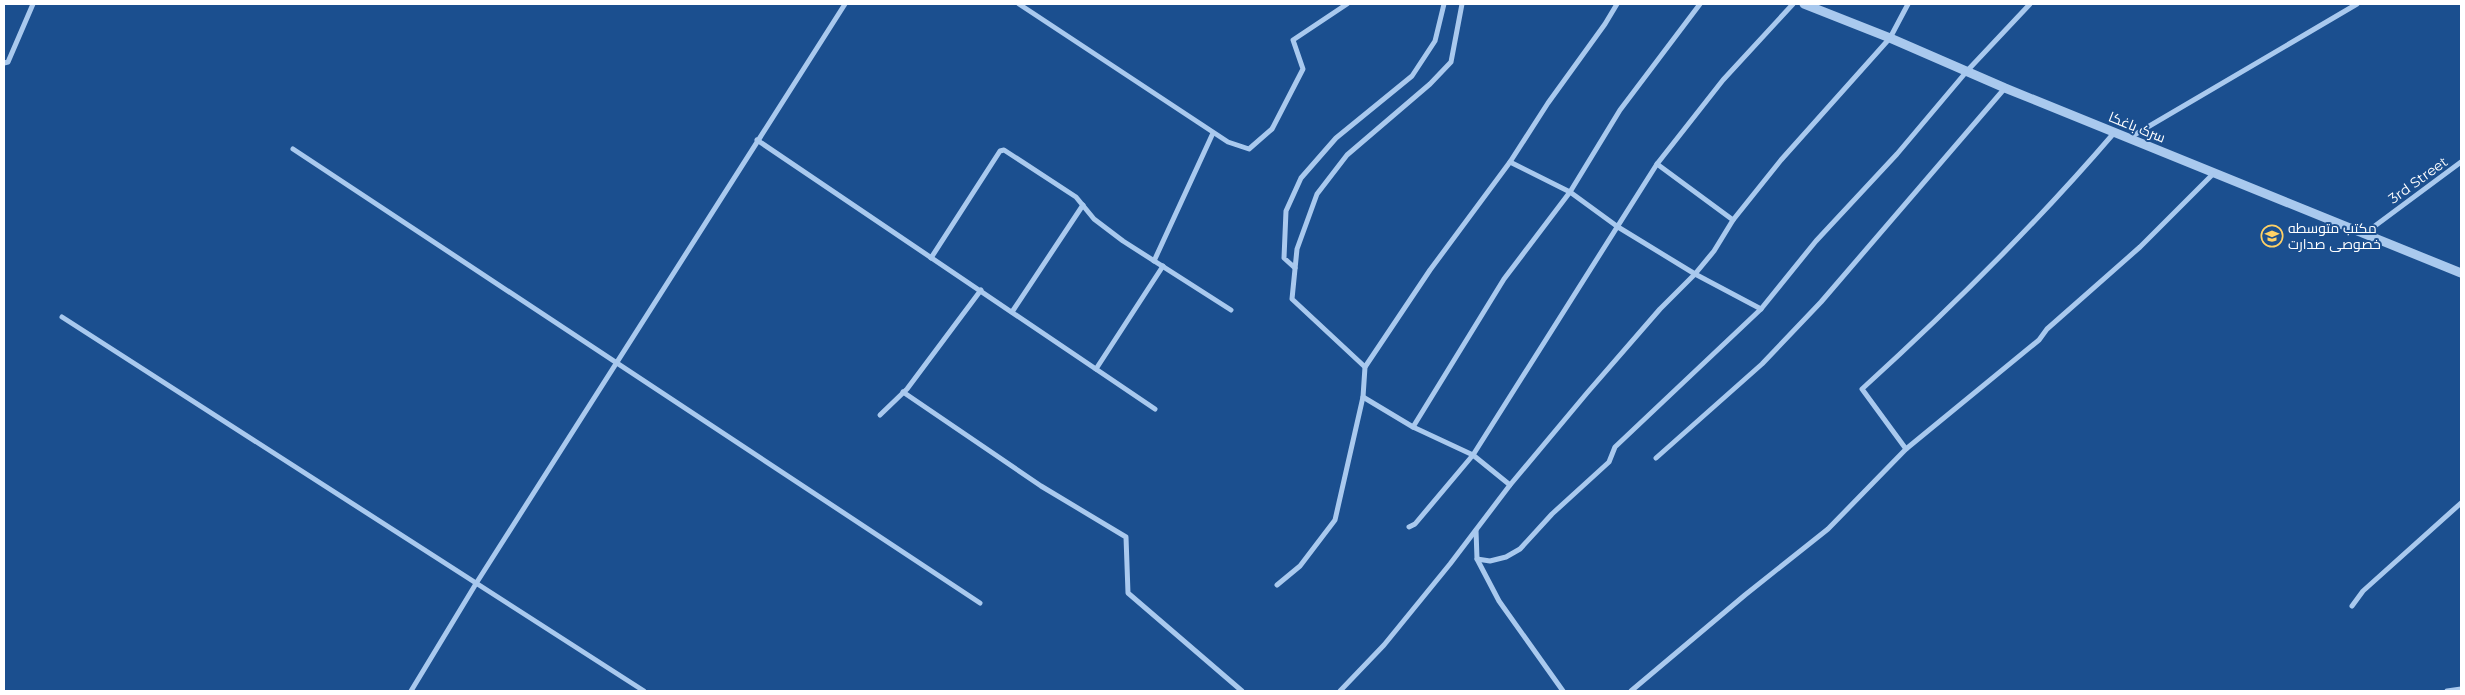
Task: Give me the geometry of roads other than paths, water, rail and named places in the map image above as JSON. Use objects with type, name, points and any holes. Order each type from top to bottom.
[{"type":"street","points":[[4,62],[8,62],[34,4]]},
{"type":"street","points":[[411,691],[476,582],[845,4]]},
{"type":"street","points":[[1019,4],[1213,133],[1228,142],[1249,149],[1272,128],[1303,69],[1293,40],[1347,4]]},
{"type":"street","points":[[1295,268],[1284,258],[1286,211],[1301,178],[1336,138],[1412,76],[1435,41],[1444,4]]},
{"type":"street","points":[[1365,367],[1292,299],[1297,249],[1317,194],[1347,155],[1430,84],[1451,62],[1462,4]]},
{"type":"street","points":[[1277,585],[1300,566],[1335,520],[1363,396],[1365,367],[1430,270],[1510,162],[1548,103],[1605,24],[1617,4]]},
{"type":"street","points":[[1413,427],[1504,279],[1570,192],[1620,110],[1700,4]]},
{"type":"street","points":[[1409,527],[1415,524],[1473,455],[1657,164],[1723,80],[1793,4]]},
{"type":"street","name":"سرک باغکا","points":[[1804,4],[1890,38],[2114,133],[2461,273]]},
{"type":"street","points":[[1340,691],[1384,645],[1510,485],[1660,309],[1695,274],[1714,251],[1733,220],[1781,160],[1890,38],[1908,4]]},
{"type":"street","points":[[1477,559],[1490,560],[1506,557],[1520,549],[1552,514],[1609,462],[1616,446],[1761,309],[1816,241],[1897,154],[1967,71],[2030,4]]},
{"type":"street","points":[[2128,138],[2357,4]]},
{"type":"street","points":[[1656,458],[1762,364],[1821,302],[2005,88]]},
{"type":"street","points":[[1154,261],[1213,133]]},
{"type":"street","points":[[1906,449],[1862,389],[1932,325],[2000,258],[2062,194],[2114,133]]},
{"type":"street","points":[[757,140],[1155,409]]},
{"type":"street","points":[[293,149],[980,603]]},
{"type":"street","points":[[931,258],[1000,151],[1008,152],[1076,197],[1094,219],[1154,261],[1231,310]]},
{"type":"street","points":[[1510,162],[1570,192],[1618,227],[1695,274],[1761,309]]},
{"type":"street","name":"3rd Street","points":[[2364,234],[2461,162]]},
{"type":"street","points":[[1657,164],[1733,220]]},
{"type":"street","points":[[1631,691],[1745,595],[1828,529],[1906,449],[2039,340],[2047,329],[2140,247],[2214,173]]},
{"type":"street","points":[[1012,312],[1083,206]]},
{"type":"street","points":[[1096,369],[1163,266]]},
{"type":"street","points":[[880,415],[907,389],[981,290]]},
{"type":"street","points":[[62,318],[644,691]]},
{"type":"street","points":[[903,392],[1041,486],[1126,537],[1128,593],[1242,691]]},
{"type":"street","points":[[1363,396],[1413,427],[1473,455],[1510,485]]},
{"type":"street","points":[[2352,606],[2363,590],[2461,503]]},
{"type":"street","points":[[1476,529],[1477,559],[1499,601],[1563,691]]},
{"type":"street","points":[[2447,691],[2461,688]]},
{"type":"place","name":"مکتب متوسطه خصوصی صدارت","points":[[2272,236]]}]
